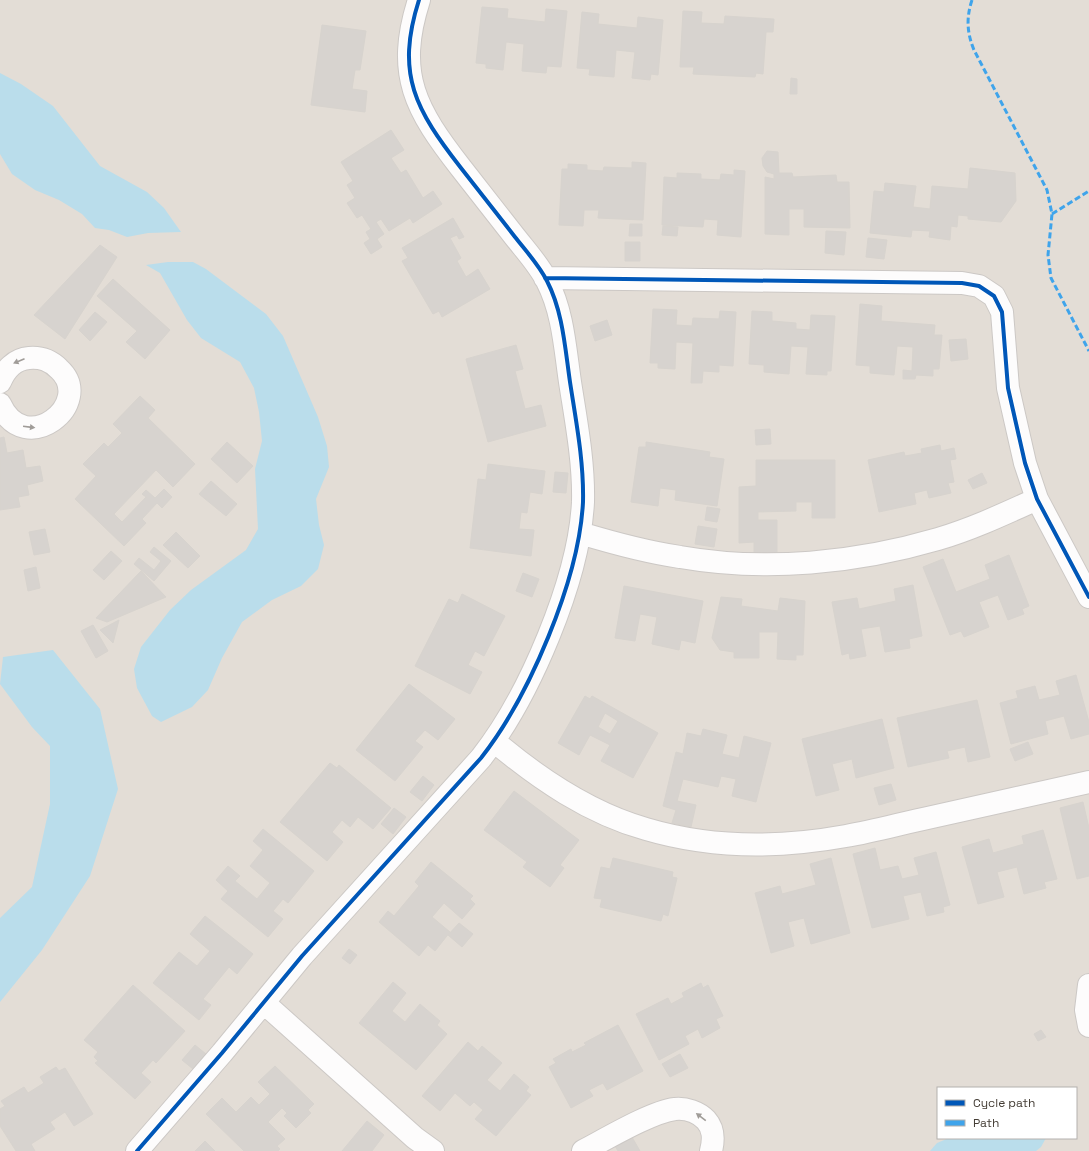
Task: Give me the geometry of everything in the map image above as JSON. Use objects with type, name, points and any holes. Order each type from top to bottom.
[{"type":"street","points":[[137,1151],[180,1103],[302,956],[481,758],[494,741],[527,683],[553,622],[570,573],[580,533],[583,501],[582,469],[558,306],[546,278],[436,135],[419,106],[411,80],[409,58],[411,36],[419,0]]},
{"type":"street","points":[[546,278],[962,283],[980,286],[994,296],[1002,312],[1004,350],[1013,411],[1025,463],[1037,499],[1089,597]]},
{"type":"street","points":[[0,382],[3,374],[12,364],[25,358],[39,358],[52,362],[62,372],[68,385],[68,398],[63,411],[54,421],[42,427],[28,428],[15,423],[4,414],[0,404]]},
{"type":"street","points":[[580,533],[630,547],[681,558],[733,563],[792,564],[837,560],[888,552],[939,539],[988,522],[1037,499]]},
{"type":"street","points":[[494,741],[521,764],[550,784],[580,802],[612,817],[645,829],[718,842],[781,844],[846,836],[1089,782]]},
{"type":"street","points":[[1089,985],[1086,1010],[1089,1026]]},
{"type":"street","points":[[264,1003],[415,1138],[433,1151]]},
{"type":"street","points":[[583,1151],[629,1127],[673,1110],[682,1109],[698,1114],[708,1124],[714,1136],[711,1151]]},
{"type":"shaded area","points":[[0,0],[1089,0],[1089,1151],[0,1151]]},
{"type":"water","points":[[0,73],[21,84],[53,106],[100,166],[147,192],[164,208],[181,232],[148,233],[127,237],[109,230],[95,228],[82,214],[59,200],[35,190],[12,174],[0,154]]},
{"type":"water","points":[[168,262],[193,262],[206,269],[266,314],[283,336],[318,417],[327,446],[329,467],[316,499],[319,525],[324,545],[318,569],[301,586],[272,600],[242,622],[222,658],[208,690],[192,707],[161,722],[152,716],[137,688],[134,669],[141,647],[170,610],[191,590],[246,550],[258,529],[255,469],[262,441],[259,412],[254,388],[240,362],[201,338],[187,320],[160,273],[146,265]]},
{"type":"water","points":[[53,650],[100,709],[118,789],[90,876],[42,950],[0,1002],[0,918],[32,887],[50,804],[50,746],[32,727],[0,684],[3,657]]},
{"type":"water","points":[[947,1139],[1045,1139],[1041,1147],[1036,1151],[930,1151],[937,1143]]},
{"type":"building","points":[[482,7],[508,9],[507,18],[545,22],[546,9],[567,11],[561,67],[547,66],[546,73],[522,71],[524,44],[506,42],[503,70],[486,68],[486,64],[476,63]]},
{"type":"building","points":[[683,11],[702,12],[701,23],[724,24],[725,16],[774,19],[773,32],[766,32],[763,74],[756,73],[755,77],[693,74],[694,67],[680,67]]},
{"type":"building","points":[[582,12],[599,14],[598,24],[637,28],[638,17],[663,20],[658,75],[651,74],[650,80],[632,78],[635,52],[616,50],[614,77],[589,75],[590,69],[577,68]]},
{"type":"building","points":[[322,25],[366,31],[360,70],[355,70],[352,89],[367,91],[365,112],[311,105]]},
{"type":"building","points":[[791,78],[797,79],[797,94],[790,94]]},
{"type":"building","points":[[391,130],[404,150],[391,158],[401,173],[406,170],[423,198],[433,191],[442,204],[413,223],[410,218],[389,231],[381,219],[376,222],[384,234],[377,239],[382,247],[371,254],[364,243],[370,239],[366,232],[371,229],[362,215],[357,218],[347,203],[355,198],[347,185],[353,181],[341,162]]},
{"type":"building","points":[[767,151],[778,152],[779,173],[792,173],[793,177],[836,175],[837,182],[849,182],[850,228],[804,227],[804,209],[789,209],[789,235],[765,234],[765,177],[774,179],[774,174],[767,172],[763,166],[762,158]]},
{"type":"building","points":[[632,162],[646,163],[643,220],[598,218],[599,210],[584,210],[583,226],[559,225],[562,169],[568,169],[568,164],[587,165],[587,170],[603,171],[604,167],[632,168]]},
{"type":"building","points":[[970,168],[1015,173],[1016,201],[1001,222],[968,219],[968,216],[958,215],[957,227],[951,226],[950,240],[929,237],[930,231],[912,230],[911,237],[870,233],[874,191],[884,192],[885,183],[916,186],[913,207],[930,209],[932,186],[968,189]]},
{"type":"building","points":[[734,170],[745,171],[741,237],[717,235],[718,220],[704,219],[703,227],[662,225],[664,177],[677,178],[677,173],[701,174],[701,179],[720,180],[721,174],[734,175]]},
{"type":"building","points":[[453,218],[464,237],[459,239],[457,235],[450,238],[461,258],[457,261],[466,277],[478,269],[490,289],[442,317],[439,311],[433,314],[402,261],[408,258],[402,248]]},
{"type":"building","points":[[630,224],[642,224],[642,236],[629,236]]},
{"type":"building","points":[[663,226],[678,227],[677,236],[662,235]]},
{"type":"building","points":[[826,231],[846,232],[844,255],[825,253]]},
{"type":"building","points":[[868,238],[887,240],[884,259],[866,257]]},
{"type":"building","points":[[625,242],[640,242],[640,261],[625,261]]},
{"type":"building","points":[[100,245],[117,257],[65,339],[34,315]]},
{"type":"building","points":[[113,279],[170,330],[145,359],[126,342],[137,331],[97,296]]},
{"type":"building","points":[[860,304],[882,306],[881,321],[935,325],[934,335],[942,335],[939,369],[933,369],[933,376],[916,375],[915,379],[903,379],[903,370],[912,371],[913,347],[897,346],[894,375],[870,373],[870,366],[856,365]]},
{"type":"building","points":[[653,309],[677,310],[676,325],[692,326],[693,318],[719,319],[720,311],[736,312],[733,366],[719,365],[719,372],[703,371],[702,383],[691,383],[693,343],[676,342],[675,369],[658,368],[658,363],[650,363]]},
{"type":"building","points":[[752,311],[772,312],[772,321],[796,323],[796,329],[810,330],[811,315],[835,316],[831,371],[827,371],[827,375],[806,374],[808,347],[791,346],[789,374],[764,372],[764,365],[749,364]]},
{"type":"building","points":[[95,312],[107,322],[90,341],[79,330]]},
{"type":"building","points":[[607,320],[612,335],[595,341],[590,326]]},
{"type":"building","points":[[966,339],[968,359],[951,361],[949,340]]},
{"type":"building","points":[[516,345],[523,369],[515,371],[525,409],[541,405],[546,426],[488,442],[466,359]]},
{"type":"building","points":[[140,396],[155,410],[148,418],[195,464],[173,487],[156,470],[114,514],[122,522],[146,497],[142,494],[146,490],[155,498],[164,489],[172,497],[162,508],[157,503],[142,519],[146,523],[124,546],[75,499],[96,476],[83,464],[104,443],[108,447],[122,433],[113,424]]},
{"type":"building","points":[[770,429],[771,444],[756,445],[755,430]]},
{"type":"building","points":[[4,437],[7,453],[23,450],[26,468],[40,466],[43,481],[27,485],[29,495],[18,497],[20,507],[0,510],[0,438]]},
{"type":"building","points":[[227,442],[253,466],[237,483],[211,459]]},
{"type":"building","points":[[646,442],[710,452],[709,457],[724,459],[717,506],[675,500],[676,490],[660,488],[658,506],[631,502],[639,447],[646,447]]},
{"type":"building","points":[[940,445],[941,451],[954,448],[956,459],[950,460],[954,482],[948,483],[951,493],[929,498],[927,490],[914,493],[916,504],[879,512],[868,460],[904,452],[905,456],[922,453],[921,449]]},
{"type":"building","points":[[756,460],[835,460],[835,518],[812,518],[812,502],[796,502],[796,511],[758,512],[758,520],[777,520],[777,557],[754,557],[754,542],[739,543],[739,487],[756,486]]},
{"type":"building","points":[[488,464],[545,471],[542,494],[530,492],[527,513],[521,512],[519,529],[534,530],[531,556],[470,548],[478,479],[486,480]]},
{"type":"building","points":[[555,472],[568,473],[566,493],[553,492]]},
{"type":"building","points":[[982,473],[987,483],[973,489],[968,480]]},
{"type":"building","points":[[211,481],[237,504],[226,516],[199,494]]},
{"type":"building","points":[[707,507],[720,509],[717,522],[705,520]]},
{"type":"building","points":[[698,526],[717,529],[714,547],[695,544]]},
{"type":"building","points":[[45,529],[50,552],[34,555],[29,532]]},
{"type":"building","points":[[176,532],[200,556],[188,568],[163,545]]},
{"type":"building","points":[[154,547],[171,561],[154,581],[134,564],[139,558],[154,570],[161,561],[150,552]]},
{"type":"building","points":[[111,551],[122,561],[104,580],[93,570]]},
{"type":"building","points":[[1009,555],[1029,606],[1022,609],[1024,614],[1008,620],[998,595],[979,602],[989,627],[964,637],[961,631],[950,635],[923,567],[943,559],[956,592],[990,579],[985,565]]},
{"type":"building","points":[[36,567],[40,588],[28,591],[24,570]]},
{"type":"building","points":[[141,571],[166,597],[107,622],[96,618]]},
{"type":"building","points":[[523,573],[539,579],[532,597],[516,591]]},
{"type":"building","points":[[913,585],[922,636],[909,639],[910,648],[885,652],[880,626],[861,629],[866,656],[850,659],[849,653],[842,655],[832,602],[857,598],[859,609],[896,601],[894,589]]},
{"type":"building","points":[[624,586],[703,601],[695,643],[681,640],[679,650],[652,644],[657,617],[640,614],[635,641],[615,638]]},
{"type":"building","points":[[462,594],[505,616],[484,656],[475,651],[468,665],[482,672],[470,694],[415,666],[449,599],[458,603]]},
{"type":"building","points":[[721,597],[742,599],[741,606],[778,611],[780,598],[805,601],[803,655],[796,655],[796,660],[777,659],[778,632],[759,632],[759,658],[734,658],[734,652],[720,650],[712,638]]},
{"type":"building","points":[[119,620],[113,643],[100,630]]},
{"type":"building","points":[[93,625],[108,651],[96,658],[81,631]]},
{"type":"building","points":[[1076,675],[1089,722],[1089,734],[1071,739],[1064,716],[1045,721],[1048,734],[1011,744],[1000,703],[1018,698],[1016,691],[1035,686],[1039,700],[1060,695],[1056,681]]},
{"type":"building","points":[[409,684],[455,719],[438,740],[425,730],[415,741],[423,747],[395,781],[356,750]]},
{"type":"building","points":[[585,696],[590,699],[592,696],[658,733],[633,778],[601,761],[610,745],[590,735],[579,755],[558,743]],"holes":[[[605,713],[618,721],[610,734],[598,727]]]},
{"type":"building","points":[[977,700],[990,757],[968,762],[965,747],[947,751],[949,758],[908,767],[897,718]]},
{"type":"building","points":[[882,719],[894,768],[856,778],[852,759],[832,764],[839,790],[816,796],[802,739]]},
{"type":"building","points":[[703,729],[727,735],[722,754],[739,758],[744,736],[771,743],[756,802],[732,796],[736,779],[721,776],[718,787],[683,779],[677,801],[696,805],[691,827],[672,823],[676,810],[663,806],[676,752],[683,754],[687,733],[701,736]]},
{"type":"building","points":[[1028,742],[1033,754],[1015,761],[1010,749]]},
{"type":"building","points":[[330,763],[337,768],[339,765],[391,808],[373,829],[358,817],[350,827],[342,820],[332,832],[343,842],[327,861],[280,822]]},
{"type":"building","points":[[423,776],[434,785],[422,801],[410,792]]},
{"type":"building","points":[[891,784],[896,800],[879,805],[874,788]]},
{"type":"building","points":[[514,791],[579,840],[560,865],[564,868],[550,887],[523,867],[527,862],[484,830]]},
{"type":"building","points":[[1083,802],[1089,828],[1089,876],[1077,879],[1060,808]]},
{"type":"building","points":[[394,808],[406,817],[393,834],[381,824]]},
{"type":"building","points":[[263,829],[314,871],[288,903],[283,899],[273,911],[283,919],[268,937],[221,899],[228,891],[216,880],[228,866],[240,876],[235,881],[257,899],[270,883],[250,866],[263,850],[253,841]]},
{"type":"building","points":[[1043,830],[1057,879],[1044,882],[1046,888],[1024,894],[1017,867],[997,872],[1004,897],[978,904],[962,847],[989,839],[993,853],[1024,844],[1022,836]]},
{"type":"building","points":[[875,848],[880,870],[898,866],[902,879],[919,875],[914,858],[936,852],[950,905],[943,907],[944,912],[927,916],[921,892],[903,896],[909,919],[872,928],[853,854]]},
{"type":"building","points":[[613,858],[673,872],[672,877],[677,878],[668,916],[663,914],[661,921],[600,907],[602,899],[594,898],[601,867],[610,869]]},
{"type":"building","points":[[831,858],[850,933],[811,944],[804,918],[788,922],[794,946],[771,953],[755,893],[780,886],[782,894],[816,885],[810,864]]},
{"type":"building","points":[[431,862],[473,896],[470,899],[475,904],[462,919],[444,903],[432,917],[450,932],[435,951],[428,945],[419,956],[379,922],[388,911],[394,916],[419,886],[415,882]]},
{"type":"building","points":[[205,916],[253,954],[237,974],[229,967],[203,999],[211,1005],[199,1020],[153,983],[179,952],[197,966],[210,951],[190,934]]},
{"type":"building","points":[[459,923],[473,934],[462,947],[448,935]]},
{"type":"building","points":[[349,949],[357,955],[350,964],[342,958]]},
{"type":"building","points":[[393,982],[406,993],[392,1011],[405,1022],[420,1004],[440,1021],[437,1025],[447,1034],[416,1070],[359,1023]]},
{"type":"building","points":[[701,983],[703,988],[708,985],[723,1016],[716,1019],[720,1028],[702,1038],[698,1029],[685,1036],[689,1044],[659,1060],[636,1014],[668,998],[671,1004],[684,997],[682,993]]},
{"type":"building","points":[[133,985],[185,1031],[156,1063],[153,1060],[141,1073],[151,1082],[135,1099],[95,1063],[98,1061],[94,1057],[98,1052],[84,1040]]},
{"type":"building","points":[[618,1025],[643,1071],[607,1090],[603,1083],[589,1090],[593,1096],[571,1108],[549,1067],[556,1063],[553,1059],[571,1049],[572,1052],[586,1045],[584,1043]]},
{"type":"building","points":[[1041,1030],[1046,1037],[1038,1041],[1034,1034]]},
{"type":"building","points":[[468,1042],[478,1051],[482,1046],[502,1063],[487,1080],[500,1091],[514,1074],[529,1087],[526,1091],[531,1095],[496,1136],[475,1119],[483,1110],[474,1102],[470,1106],[455,1093],[440,1111],[422,1096]]},
{"type":"building","points":[[195,1045],[206,1054],[193,1069],[182,1060]]},
{"type":"building","points":[[680,1054],[688,1068],[670,1077],[662,1064]]},
{"type":"building","points":[[275,1066],[314,1104],[308,1110],[311,1113],[296,1128],[284,1116],[287,1113],[282,1108],[268,1122],[285,1139],[277,1146],[280,1149],[278,1151],[244,1151],[206,1114],[222,1098],[236,1112],[251,1097],[259,1105],[270,1094],[258,1082]]},
{"type":"building","points":[[56,1067],[59,1071],[65,1068],[93,1114],[74,1126],[65,1112],[50,1122],[55,1129],[31,1144],[35,1151],[16,1151],[0,1126],[0,1109],[5,1106],[1,1101],[24,1087],[28,1093],[44,1083],[40,1077]]},
{"type":"building","points":[[367,1121],[384,1135],[372,1151],[342,1151]]},
{"type":"building","points":[[632,1137],[640,1151],[618,1151],[615,1146]]},
{"type":"building","points":[[205,1141],[215,1151],[195,1151]]},
{"type":"marked path","points":[[972,0],[968,19],[972,44],[1047,190],[1052,214],[1048,255],[1051,278],[1089,351]]},
{"type":"marked path","points":[[1052,214],[1089,191]]},
{"type":"cycle path","points":[[137,1151],[222,1053],[302,956],[481,758],[499,733],[517,703],[533,671],[562,601],[572,566],[579,533],[583,502],[583,487],[579,442],[565,343],[557,305],[547,281],[540,269],[445,147],[432,128],[422,109],[414,90],[410,71],[409,50],[412,26],[419,0]]},
{"type":"cycle path","points":[[545,278],[962,283],[979,286],[994,296],[1002,312],[1008,388],[1025,463],[1037,499],[1089,597]]}]
